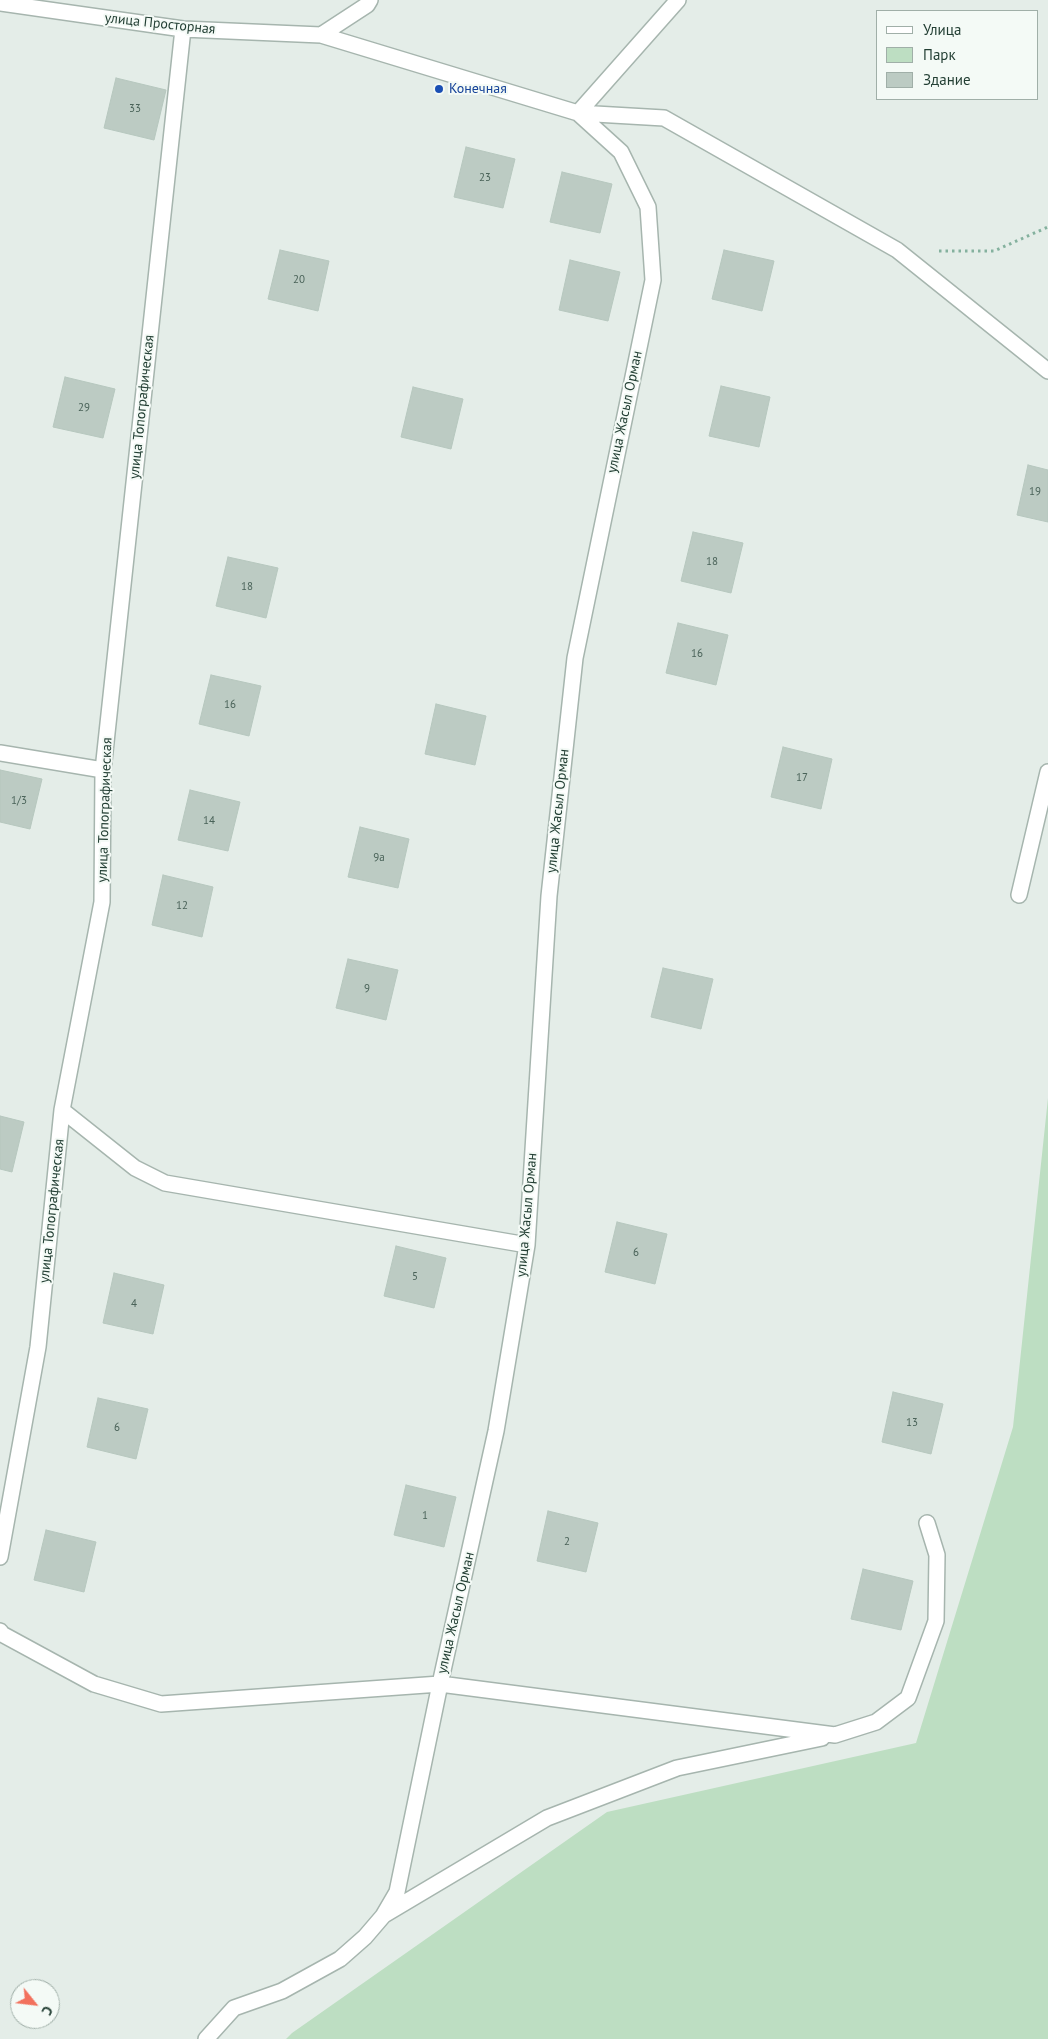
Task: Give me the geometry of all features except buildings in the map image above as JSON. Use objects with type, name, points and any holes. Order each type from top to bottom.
[{"type":"street","points":[[321,35],[366,5],[370,0]]},
{"type":"street","points":[[578,113],[678,0]]},
{"type":"street","name":"улица Просторная","points":[[0,3],[183,29],[321,35],[578,113]]},
{"type":"street","name":"улица Топографическая","points":[[0,1558],[38,1346],[62,1110],[102,902],[103,770],[183,29]]},
{"type":"street","points":[[578,113],[664,118],[897,250],[1048,371]]},
{"type":"street","name":"улица Жасыл Орман","points":[[383,1916],[397,1892],[440,1684],[496,1431],[527,1245],[549,896],[574,658],[653,280],[648,207],[621,152],[578,113]]},
{"type":"street","points":[[0,752],[103,770]]},
{"type":"street","points":[[1019,895],[1048,772]]},
{"type":"street","points":[[62,1110],[135,1168],[165,1183],[527,1245]]},
{"type":"street","points":[[206,2039],[234,2008],[282,1991],[340,1959],[365,1937],[383,1916],[546,1818],[677,1768],[835,1735],[876,1722],[908,1698],[936,1621],[937,1555],[927,1523]]},
{"type":"street","points":[[0,1631],[2,1634],[94,1684],[162,1704],[440,1684],[835,1735]]},
{"type":"path","points":[[897,250],[994,252],[1048,227]]},
{"type":"green space","points":[[1048,1098],[1048,2039],[286,2039],[607,1812],[916,1743],[1013,1427]]},
{"type":"place","name":"Конечная","points":[[439,89]]}]
